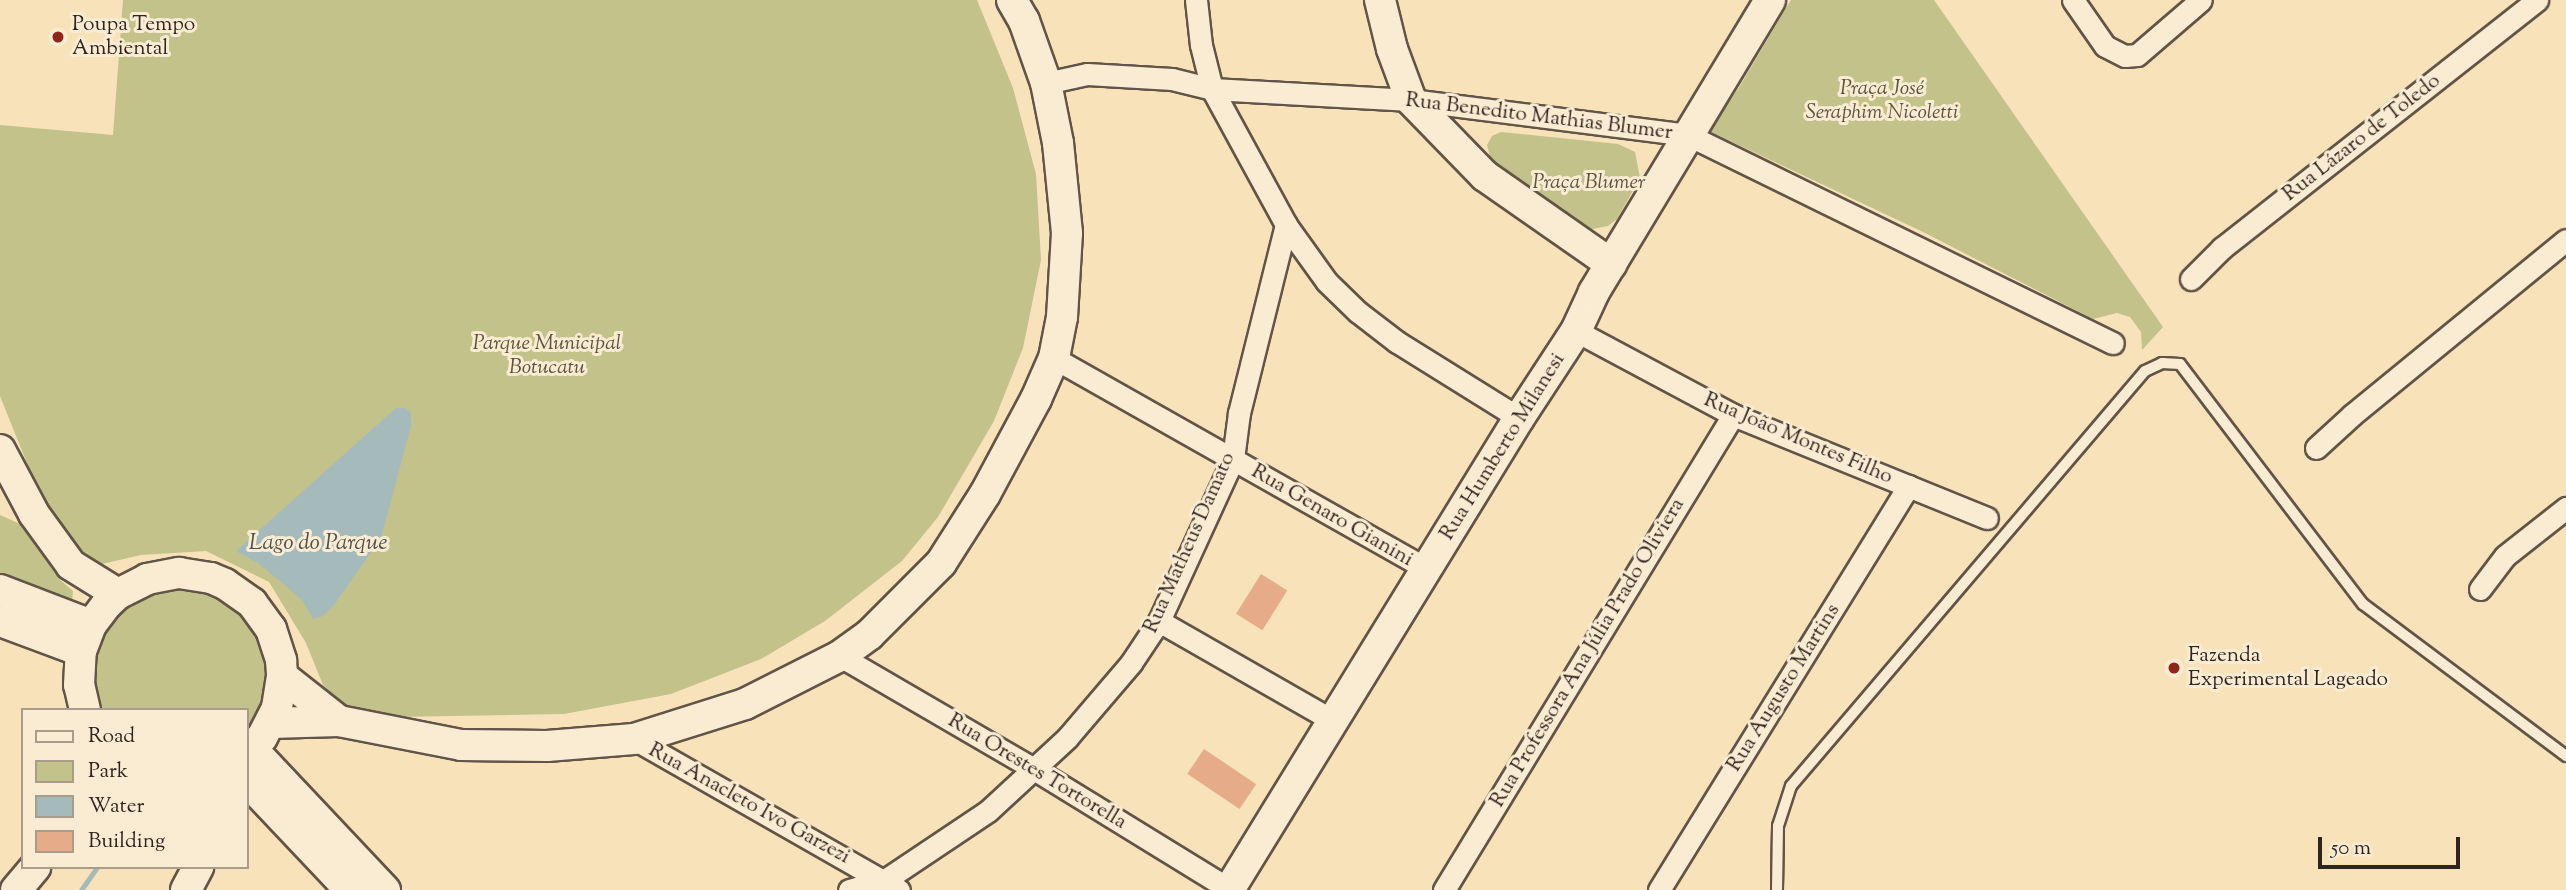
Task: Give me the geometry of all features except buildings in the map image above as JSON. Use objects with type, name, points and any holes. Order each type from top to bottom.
[{"type":"main road","points":[[271,723],[340,721],[461,745],[547,746],[634,740],[745,704],[840,656],[869,635],[942,563],[985,494],[1036,400],[1054,358],[1062,317],[1067,233],[1058,143],[1046,83],[1024,21],[1012,0]]},
{"type":"main road","points":[[1380,0],[1392,49],[1411,100],[1485,176],[1611,264]]},
{"type":"main road","name":"Rua Humberto Milanesi","points":[[1230,890],[1332,720],[1576,331],[1611,264],[1770,0]]},
{"type":"main road","points":[[0,450],[34,514],[71,565],[118,594]]},
{"type":"main road","points":[[85,708],[79,685],[86,638],[118,594],[147,579],[170,574],[195,574],[240,592],[262,615],[277,644],[282,676],[277,708],[271,723],[249,751],[385,890]]},
{"type":"main road","points":[[0,590],[86,638]]},
{"type":"main road","points":[[0,621],[86,638]]},
{"type":"main road","points":[[282,676],[340,721]]},
{"type":"main road","points":[[248,782],[350,890]]},
{"type":"main road","points":[[248,813],[276,814]]},
{"type":"main road","points":[[16,890],[33,869]]},
{"type":"main road","points":[[186,890],[197,869]]},
{"type":"street","points":[[1196,0],[1201,45],[1212,89],[1286,225],[1327,282],[1358,312],[1397,342],[1519,418]]},
{"type":"street","points":[[2073,0],[2105,46],[2124,56],[2137,55],[2201,0]]},
{"type":"street","name":"Rua Lázaro de Toledo","points":[[2191,279],[2222,248],[2537,0]]},
{"type":"street","name":"Rua Benedito Mathias Blumer","points":[[1046,83],[1087,74],[1172,79],[1212,89],[1411,100],[1688,135],[2113,343]]},
{"type":"street","name":"Rua Matheus Damato","points":[[849,890],[892,885],[988,811],[1068,738],[1131,663],[1159,621],[1233,459],[1239,413],[1286,225]]},
{"type":"street","points":[[2316,449],[2352,415],[2566,240]]},
{"type":"street","name":"Rua João Montes Filho","points":[[1576,331],[1733,415],[1987,518]]},
{"type":"street","name":"Rua Genaro Gianini","points":[[1054,358],[1428,570]]},
{"type":"street","name":"Rua Professora Ana Júlia Prado Oliviera","points":[[1444,890],[1733,415]]},
{"type":"street","name":"Rua Augusto Martins","points":[[1659,890],[1909,486]]},
{"type":"street","points":[[2480,589],[2505,556],[2566,508]]},
{"type":"street","points":[[1159,621],[1332,720]]},
{"type":"street","name":"Rua Orestes Tortorella","points":[[840,656],[1034,769],[1230,890]]},
{"type":"street","name":"Rua Anacleto Ivo Garzezi","points":[[634,740],[892,885]]},
{"type":"lane","points":[[1777,890],[1778,826],[1791,786],[2145,371],[2162,363],[2180,364],[2363,604],[2566,756]]},
{"type":"green space","name":"Parque Municipal Botucatu","points":[[123,0],[977,0],[1013,88],[1036,174],[1041,260],[1023,348],[994,421],[938,517],[902,561],[825,621],[761,659],[671,694],[564,714],[395,717],[353,714],[323,685],[306,643],[269,582],[206,551],[141,555],[102,564],[72,545],[39,493],[0,396],[0,125],[113,135]]},
{"type":"green space","name":"Praça José Seraphim Nicoletti","points":[[1791,0],[1934,0],[2163,327],[2142,350],[2141,332],[2130,317],[2117,313],[2093,319],[1923,232],[1709,131],[1738,89]]},
{"type":"green space","name":"Praça Blumer","points":[[1501,132],[1618,144],[1635,152],[1640,178],[1617,219],[1608,226],[1588,230],[1566,220],[1490,157],[1487,145],[1492,136]]},
{"type":"green space","points":[[0,515],[20,524],[60,580],[73,591],[72,603],[0,581]]},
{"type":"green space","points":[[177,587],[218,596],[241,613],[258,635],[268,676],[263,704],[248,731],[248,708],[99,708],[93,682],[95,654],[106,628],[125,607],[150,593]]},
{"type":"water","name":"Lago do Parque","points":[[396,408],[405,408],[411,413],[411,426],[381,538],[334,605],[323,616],[313,619],[302,600],[258,563],[236,551]]},
{"type":"waterway","points":[[81,890],[96,869]]},
{"type":"place","name":"Poupa Tempo Ambiental","points":[[58,37]]},
{"type":"place","name":"Fazenda Experimental Lageado","points":[[2174,668]]}]
